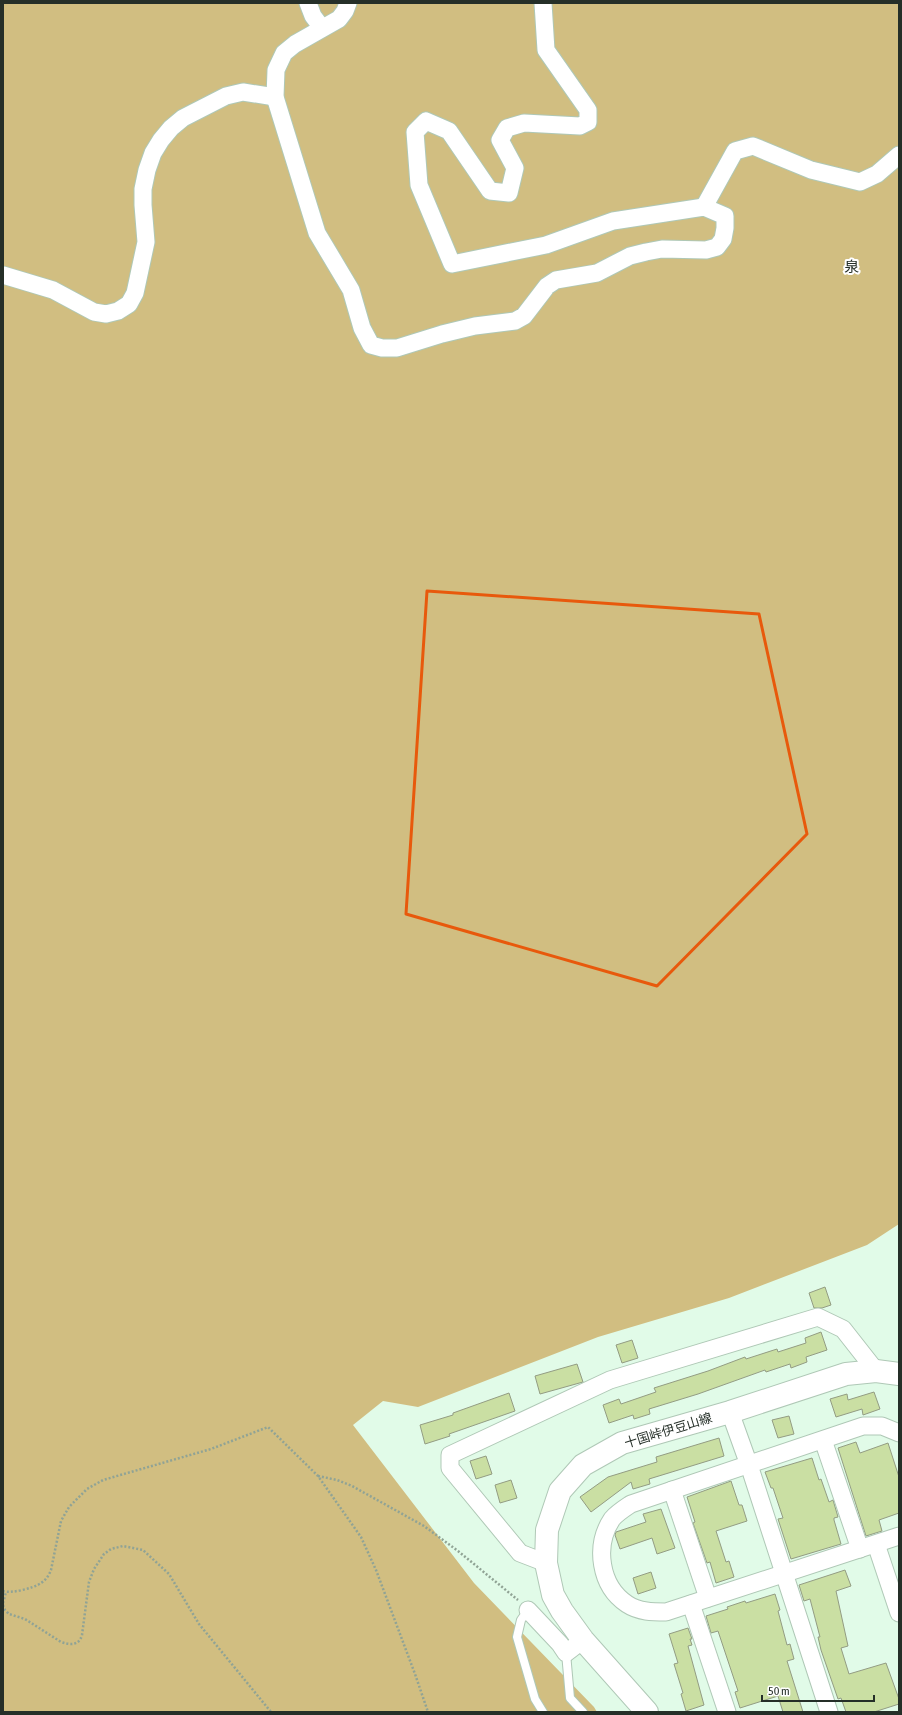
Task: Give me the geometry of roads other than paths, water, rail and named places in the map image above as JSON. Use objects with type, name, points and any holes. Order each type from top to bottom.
[{"type":"main road","name":"十国峠伊豆山線","points":[[647,1712],[583,1640],[562,1611],[554,1595],[546,1563],[547,1530],[560,1491],[584,1465],[622,1443],[730,1412],[846,1374],[876,1371],[899,1374]]},
{"type":"street","points":[[308,3],[311,12],[322,28]]},
{"type":"street","points":[[348,3],[345,11],[339,19],[295,44],[284,53],[276,70],[275,98],[317,233],[351,290],[362,328],[371,345],[382,348],[397,348],[442,334],[475,326],[515,321],[524,316],[547,286],[556,280],[597,273],[630,256],[662,249],[706,250],[717,247],[723,239],[725,216],[704,207],[613,221],[546,245],[452,264],[419,185],[415,132],[426,121],[450,131],[490,191],[509,192],[515,168],[500,140],[507,128],[524,123],[580,126],[588,122],[588,110],[546,50],[544,3]]},
{"type":"street","points":[[3,275],[53,290],[94,312],[106,314],[118,311],[129,304],[135,293],[146,242],[143,189],[147,170],[153,153],[161,140],[171,128],[183,118],[226,96],[243,92],[275,98]]},
{"type":"street","points":[[704,207],[735,151],[753,146],[812,170],[860,182],[876,174],[899,155]]},
{"type":"street","points":[[546,1563],[520,1553],[450,1468],[450,1455],[610,1380],[818,1317],[843,1329],[876,1371]]},
{"type":"street","points":[[730,1412],[749,1465],[829,1712]]},
{"type":"street","points":[[899,1433],[882,1426],[864,1426],[631,1504],[613,1518],[605,1532],[601,1547],[601,1564],[608,1582],[617,1595],[628,1605],[647,1612],[666,1612],[860,1550],[899,1536]]},
{"type":"street","points":[[823,1440],[860,1550]]},
{"type":"street","points":[[672,1490],[708,1598]]},
{"type":"street","points":[[876,1544],[899,1613]]},
{"type":"street","points":[[691,1604],[727,1712]]},
{"type":"street","points":[[528,1610],[560,1644],[566,1653],[583,1640]]},
{"type":"lane","points":[[528,1610],[521,1620],[517,1637],[535,1699],[542,1712]]},
{"type":"lane","points":[[566,1653],[570,1698],[583,1712]]},
{"type":"district","name":"泉","points":[[852,267]]}]
